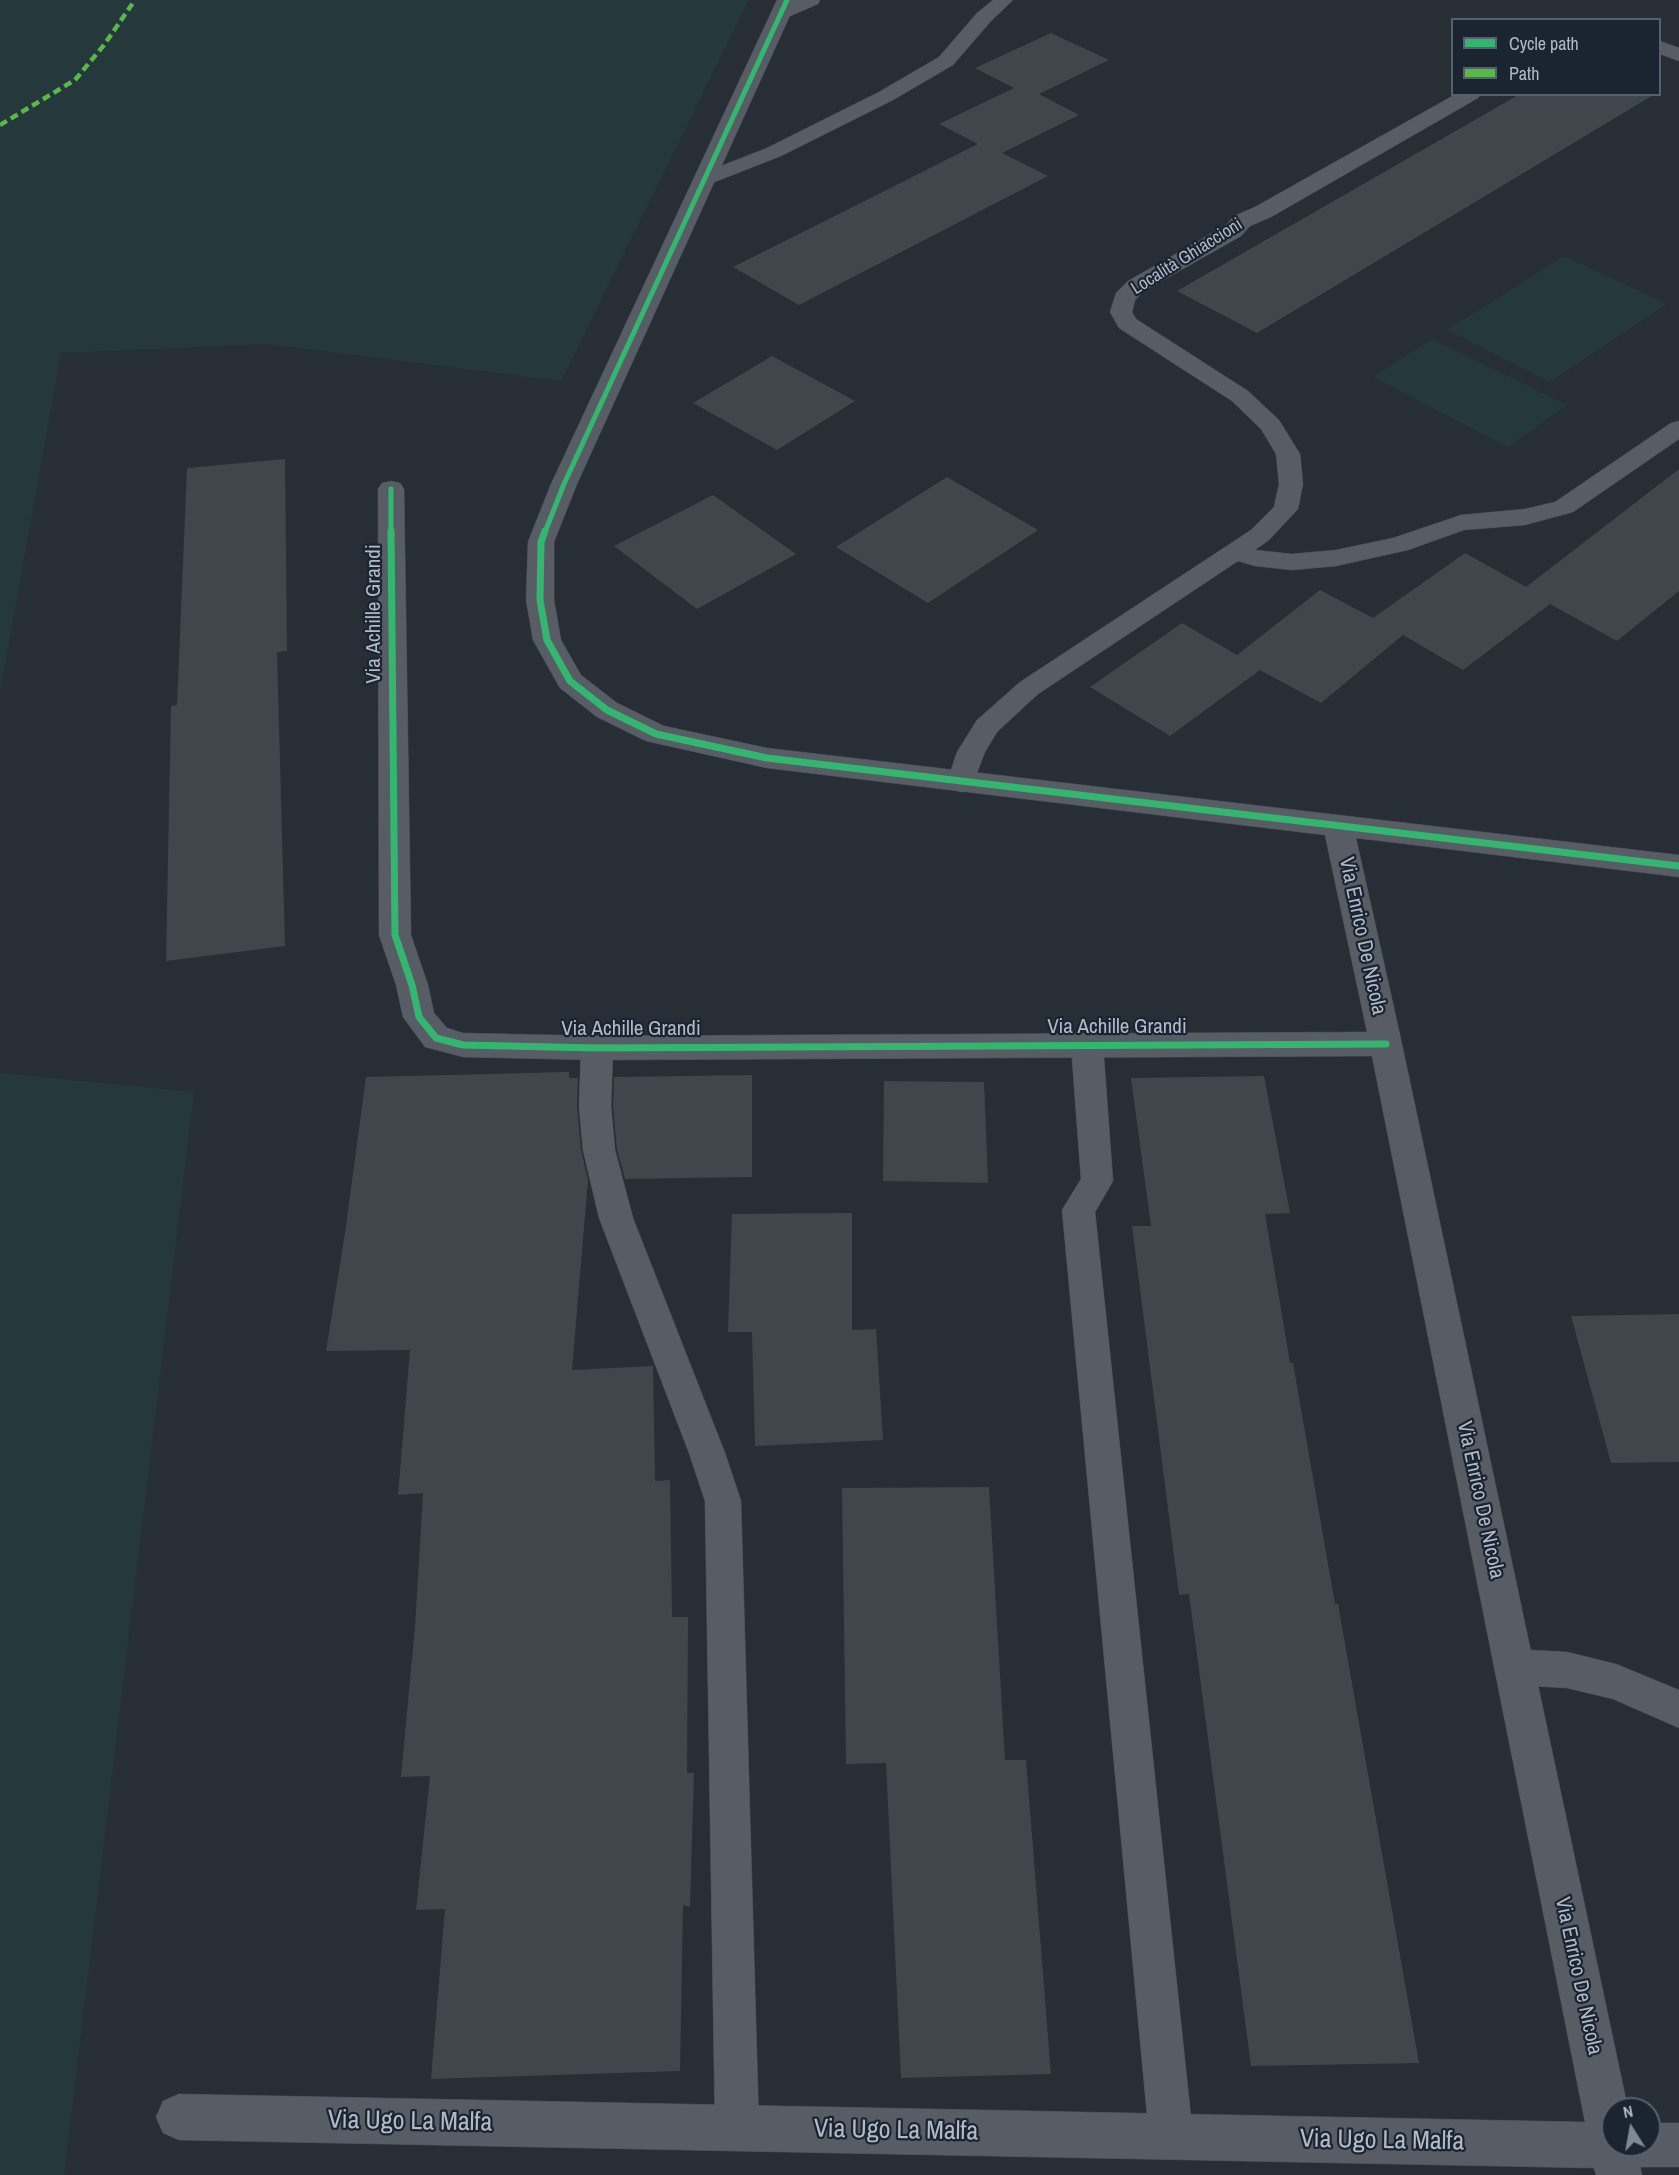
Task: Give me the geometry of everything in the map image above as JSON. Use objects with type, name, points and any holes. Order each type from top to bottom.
[{"type":"street","points":[[784,6],[564,484],[541,542],[540,600],[547,640],[570,681],[607,710],[656,734],[767,758],[961,783],[1679,866]]},
{"type":"street","name":"Via Achille Grandi","points":[[391,489],[395,935],[412,985],[419,1017],[436,1038],[464,1045],[597,1048],[1386,1044]]},
{"type":"street","name":"Via Enrico De Nicola","points":[[1338,826],[1386,1044],[1602,2097]]},
{"type":"street","name":"Via Ugo La Malfa","points":[[179,2117],[1601,2145]]},
{"type":"street","name":"Via Enrico De Nicola","points":[[1614,2157],[1618,2175]]},
{"type":"lane","points":[[784,6],[811,0]]},
{"type":"lane","points":[[705,179],[774,152],[886,96],[946,61],[984,17],[1004,0]]},
{"type":"lane","points":[[1661,48],[1679,55]]},
{"type":"lane","name":"Località Ghiaccioni","points":[[961,783],[971,752],[987,726],[1029,688],[1260,535],[1286,509],[1291,484],[1288,454],[1271,425],[1240,396],[1127,322],[1121,312],[1124,298],[1136,286],[1233,231],[1242,221],[1263,213],[1468,96]]},
{"type":"lane","points":[[1234,552],[1255,558],[1292,562],[1336,558],[1400,544],[1461,524],[1525,516],[1564,507],[1679,428]]},
{"type":"lane","points":[[1087,1046],[1097,1181],[1078,1210],[1171,2136]]},
{"type":"lane","points":[[597,1048],[595,1106],[599,1150],[616,1218],[707,1453],[723,1501],[737,2128]]},
{"type":"lane","points":[[1514,1667],[1567,1670],[1616,1682],[1679,1709]]},
{"type":"lane","points":[[1661,2145],[1679,2145]]},
{"type":"green space","points":[[0,0],[749,0],[561,381],[268,344],[61,353],[0,693]]},
{"type":"green space","points":[[1564,256],[1667,304],[1550,382],[1447,330]]},
{"type":"green space","points":[[1432,339],[1567,405],[1508,447],[1373,377]]},
{"type":"green space","points":[[0,1073],[194,1092],[64,2175],[0,2175]]},
{"type":"building","points":[[1051,33],[1109,60],[1039,94],[1079,115],[1002,153],[1048,176],[799,305],[733,267],[978,144],[939,124],[1014,88],[975,68]]},
{"type":"building","points":[[1517,96],[1652,96],[1257,333],[1177,291]]},
{"type":"building","points":[[772,356],[855,401],[777,450],[693,403]]},
{"type":"building","points":[[285,459],[287,651],[277,652],[285,946],[166,961],[171,706],[177,705],[187,468]]},
{"type":"building","points":[[1679,469],[1679,591],[1617,641],[1550,604],[1463,670],[1403,635],[1321,703],[1260,670],[1170,736],[1090,687],[1182,623],[1237,655],[1320,590],[1373,618],[1465,553],[1526,587]]},
{"type":"building","points":[[947,477],[1038,530],[928,603],[836,547]]},
{"type":"building","points":[[713,495],[796,554],[697,609],[614,546]]},
{"type":"building","points":[[569,1072],[569,1078],[578,1078],[577,1106],[581,1150],[588,1180],[572,1370],[653,1366],[655,1481],[670,1480],[672,1617],[688,1617],[687,1773],[694,1773],[690,1907],[683,1905],[680,2071],[431,2079],[445,1909],[416,1910],[430,1776],[401,1777],[415,1626],[423,1493],[398,1495],[410,1350],[326,1351],[366,1077]]},
{"type":"building","points":[[752,1075],[752,1177],[625,1179],[617,1150],[613,1106],[614,1077]]},
{"type":"building","points":[[1264,1076],[1290,1213],[1265,1214],[1335,1604],[1338,1604],[1419,2063],[1251,2066],[1189,1594],[1179,1595],[1132,1226],[1151,1226],[1131,1078]]},
{"type":"building","points":[[884,1081],[984,1082],[988,1183],[883,1181]]},
{"type":"building","points":[[852,1213],[852,1330],[876,1329],[883,1440],[755,1446],[752,1332],[728,1332],[732,1214]]},
{"type":"building","points":[[1679,1314],[1679,1462],[1611,1463],[1571,1316]]},
{"type":"building","points":[[989,1487],[1005,1760],[1026,1760],[1051,2074],[901,2078],[886,1763],[846,1764],[842,1488]]},
{"type":"marked path","points":[[0,125],[75,80],[104,45],[135,0]]},
{"type":"cycle path","points":[[787,0],[564,484],[541,542],[540,600],[547,640],[570,681],[607,710],[656,734],[767,758],[1679,866]]},
{"type":"cycle path","points":[[391,489],[395,935],[412,985],[419,1017],[436,1038],[463,1045],[597,1048],[1386,1044]]}]
